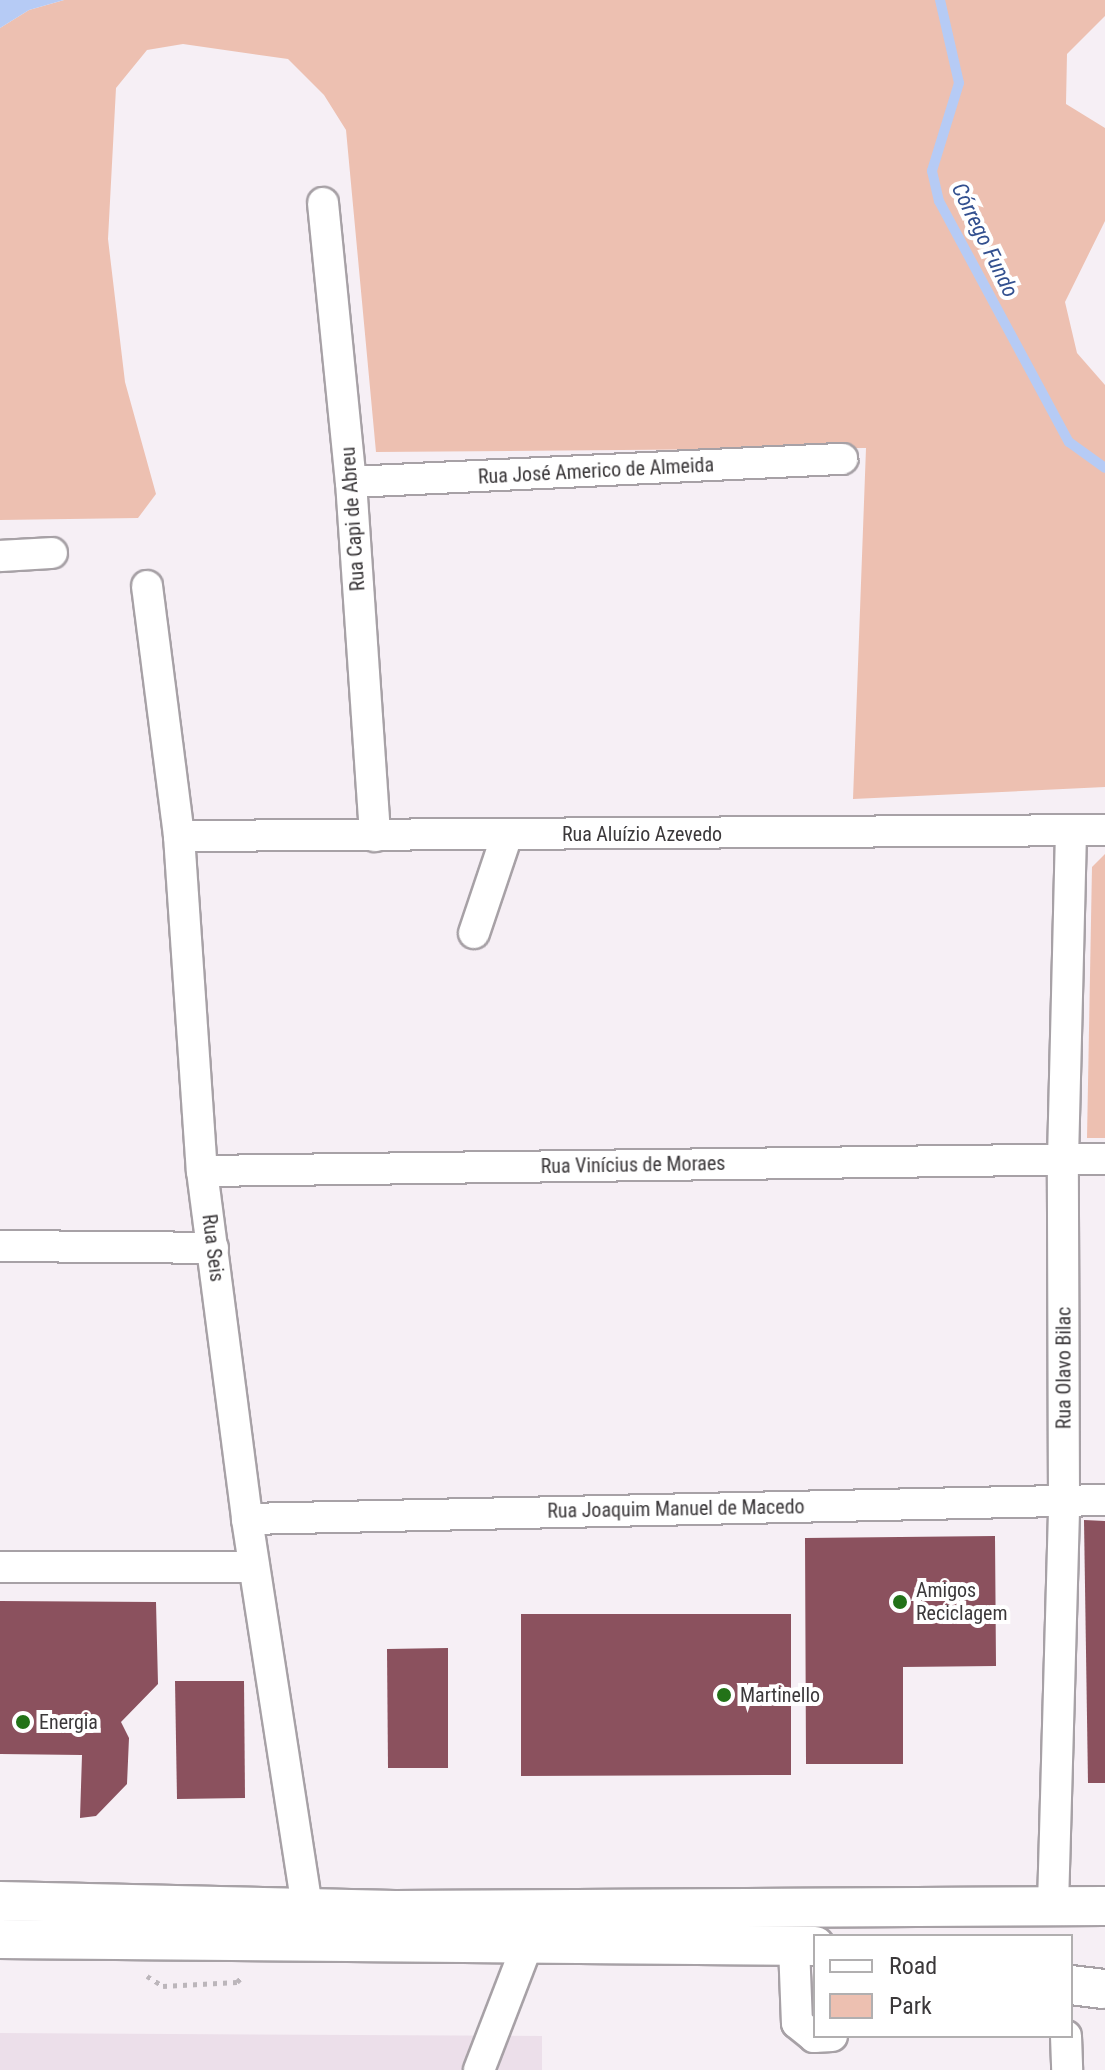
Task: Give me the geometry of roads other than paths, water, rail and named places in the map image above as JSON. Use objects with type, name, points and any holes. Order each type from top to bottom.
[{"type":"main road","points":[[0,1901],[182,1922],[528,1943],[804,1946]]},
{"type":"main road","points":[[0,1939],[307,1908],[1105,1906]]},
{"type":"main road","points":[[1073,1985],[1105,1989]]},
{"type":"street","name":"Rua Capi de Abreu","points":[[323,203],[351,482],[375,836]]},
{"type":"street","name":"Rua José Americo de Almeida","points":[[351,482],[842,459]]},
{"type":"street","points":[[0,556],[52,553]]},
{"type":"street","name":"Rua Seis","points":[[147,586],[179,836],[202,1171],[247,1519],[307,1908]]},
{"type":"street","name":"Rua Aluízio Azevedo","points":[[179,836],[1105,830]]},
{"type":"street","name":"Rua Olavo Bilac","points":[[1053,1905],[1064,1500],[1063,1159],[1071,831]]},
{"type":"street","points":[[474,933],[507,835]]},
{"type":"street","name":"Rua Vinícius de Moraes","points":[[202,1171],[1105,1159]]},
{"type":"street","points":[[0,1246],[213,1248]]},
{"type":"street","name":"Rua Joaquim Manuel de Macedo","points":[[247,1519],[1105,1500]]},
{"type":"street","points":[[0,1567],[254,1567]]},
{"type":"street","points":[[479,2070],[528,1943]]},
{"type":"street","points":[[804,1946],[797,2023],[813,2036]]},
{"type":"street","points":[[1066,2038],[1067,2070]]},
{"type":"water","points":[[0,0],[64,0],[29,10],[0,28]]},
{"type":"waterway","name":"Córrego Fundo","points":[[940,0],[959,83],[932,171],[939,201],[1069,442],[1105,468]]},
{"type":"place","name":"Amigos Reciclagem","points":[[900,1602]]},
{"type":"place","name":"Martinello","points":[[724,1695]]},
{"type":"place","name":"Energia","points":[[23,1722]]}]
